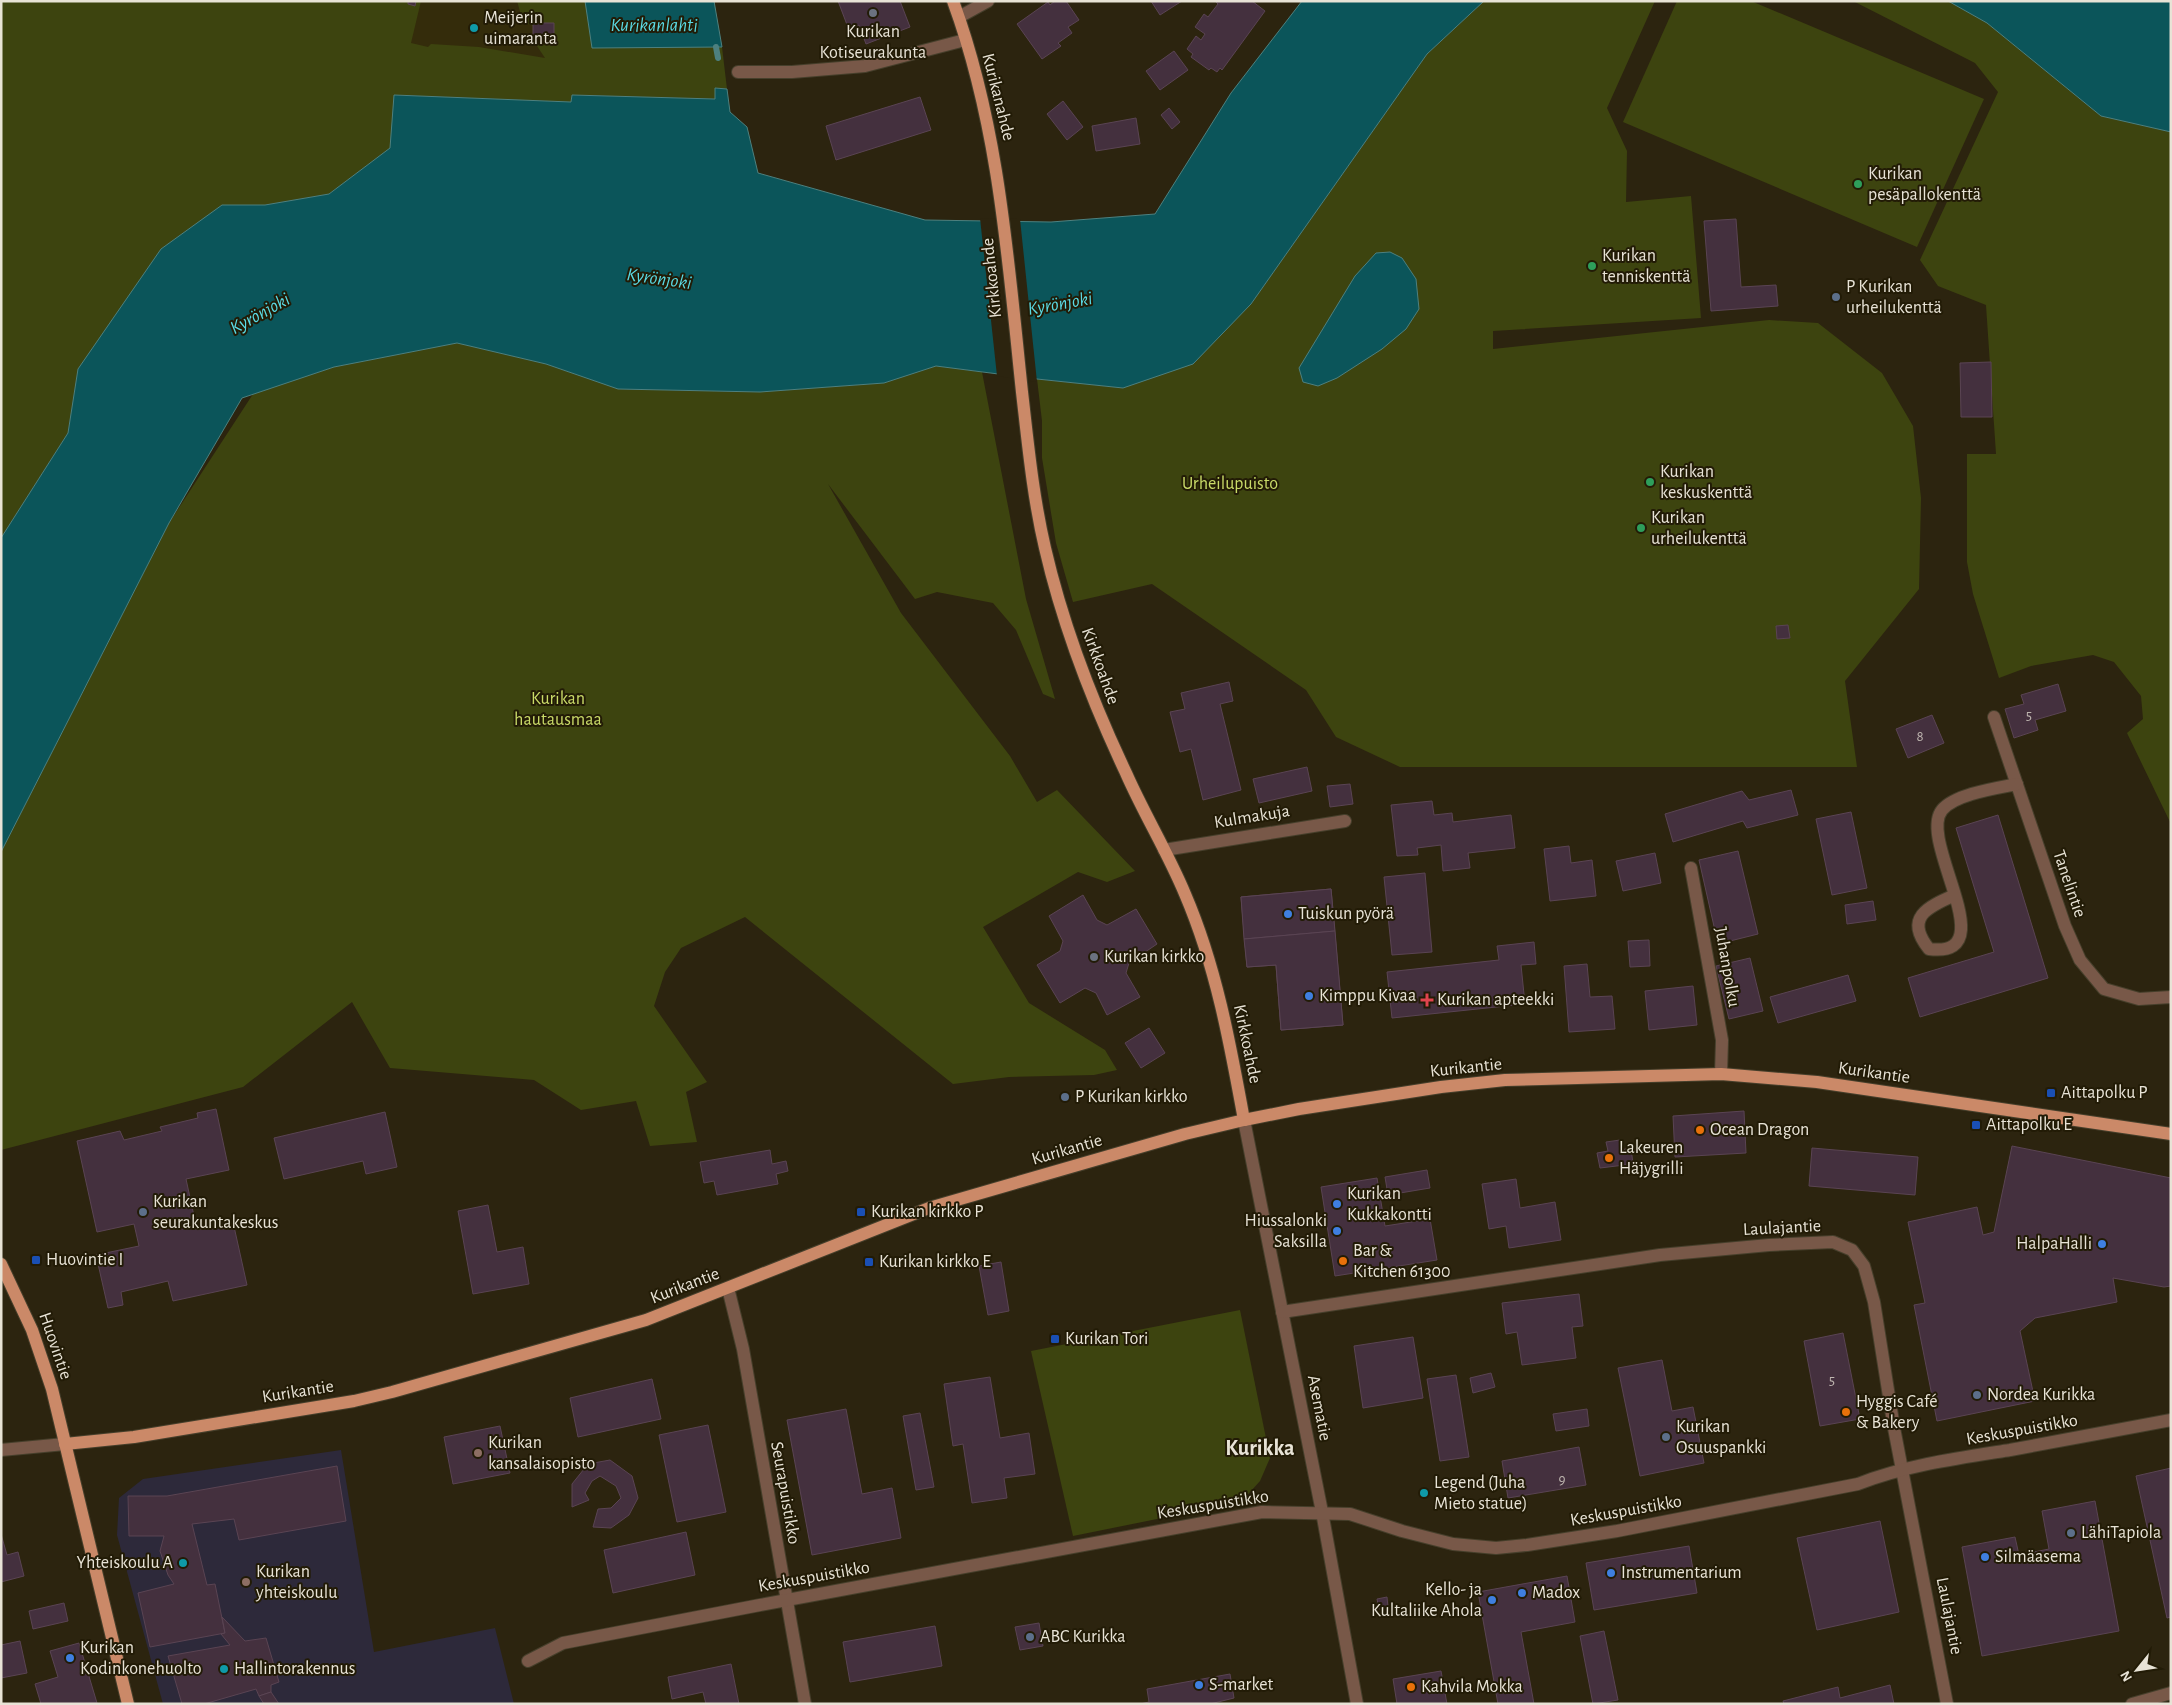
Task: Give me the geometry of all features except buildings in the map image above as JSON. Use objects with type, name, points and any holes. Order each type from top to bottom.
[{"type":"main road","name":"Kurikanahde","points":[[953,1],[959,17],[988,129],[1001,203]]},
{"type":"main road","name":"Kirkkoahde","points":[[1001,203],[1033,488],[1045,547],[1072,642],[1092,700],[1184,892],[1202,938],[1221,1001],[1244,1120]]},
{"type":"main road","name":"Kurikantie","points":[[65,1444],[134,1437],[354,1401],[392,1392],[646,1320],[929,1208],[1185,1134],[1244,1120],[1299,1109],[1432,1089],[1506,1080],[1721,1074],[1817,1082],[2171,1134]]},
{"type":"main road","name":"Huovintie","points":[[1,1264],[32,1330],[52,1389],[128,1704]]},
{"type":"street","points":[[959,17],[988,1]]},
{"type":"street","points":[[738,72],[792,72],[865,66],[965,40]]},
{"type":"street","name":"Tanelintie","points":[[1994,717],[2065,926],[2080,960],[2104,989],[2139,999],[2171,997]]},
{"type":"street","points":[[1954,895],[1935,903],[1918,919],[1918,929],[1922,940],[1929,949],[1940,951],[1950,947],[1959,940],[1963,931],[1961,918],[1937,834],[1936,823],[1941,810],[1951,802],[1988,790],[2017,784]]},
{"type":"street","name":"Kulmakuja","points":[[1164,850],[1345,821]]},
{"type":"street","name":"Juhanpolku","points":[[1691,868],[1722,1040],[1721,1074]]},
{"type":"street","name":"Asematie","points":[[1244,1120],[1322,1512],[1357,1704]]},
{"type":"street","name":"Laulajantie","points":[[1282,1312],[1660,1255],[1769,1245],[1833,1242],[1852,1250],[1864,1266],[1874,1302],[1947,1704]]},
{"type":"street","name":"Seurapuistikko","points":[[728,1288],[743,1349],[805,1704]]},
{"type":"street","name":"Keskuspuistikko","points":[[528,1660],[563,1644],[786,1600],[1262,1512],[1350,1514],[1402,1531],[1453,1544],[1496,1548],[1527,1545],[1636,1527],[1858,1484],[1903,1469],[2171,1420]]},
{"type":"street","name":"Kurikantie","points":[[1,1450],[65,1444]]},
{"type":"street","points":[[2132,1704],[2171,1692]]},
{"type":"shaded area","name":"Kurikan yhteiskoulu","points":[[341,1450],[374,1652],[495,1628],[514,1704],[163,1704],[117,1535],[119,1498],[143,1479]]},
{"type":"green space","points":[[1,1],[714,1],[727,89],[716,88],[716,99],[572,95],[571,102],[395,95],[391,148],[329,194],[265,205],[222,205],[78,369],[68,433],[1,538]]},
{"type":"green space","name":"Urheilupuisto","points":[[1484,1],[1655,1],[1607,108],[1627,151],[1626,202],[1691,196],[1701,318],[1493,331],[1493,349],[1769,320],[1818,323],[1882,373],[1913,426],[1921,498],[1919,589],[1845,681],[1857,767],[1400,767],[1336,737],[1306,690],[1152,584],[1073,602],[1056,543],[1042,458],[1042,421],[1037,379],[1123,388],[1251,304],[1427,54]]},
{"type":"green space","name":"Kurikan pesäpallokenttä","points":[[1677,1],[1751,1],[1984,99],[1917,247],[1623,122]]},
{"type":"green space","points":[[1853,1],[1948,1],[1987,23],[2101,116],[2171,132],[2171,824],[2127,733],[2143,719],[2141,696],[2114,662],[2093,655],[2031,666],[1999,678],[1973,594],[1967,562],[1967,454],[1996,454],[1986,305],[1938,286],[1920,260],[1998,92],[1975,63]]},
{"type":"green space","name":"Kurikan hautausmaa","points":[[457,343],[546,364],[618,389],[760,392],[884,383],[936,366],[982,372],[1026,599],[1055,699],[1043,694],[1016,630],[993,603],[937,592],[915,599],[828,484],[901,613],[1010,756],[1037,802],[1057,790],[1135,871],[1107,882],[1078,872],[983,927],[1029,1003],[1105,1050],[1117,1070],[1094,1075],[1009,1077],[953,1084],[745,917],[681,948],[665,972],[654,1006],[707,1082],[686,1092],[697,1142],[650,1146],[636,1101],[581,1110],[534,1080],[390,1068],[352,1002],[243,1087],[1,1150],[1,852],[169,523],[253,394],[334,367]]},
{"type":"green space","points":[[1240,1310],[1270,1458],[1260,1481],[1241,1502],[1073,1536],[1031,1351]]},
{"type":"sand","name":"Meijerin uimaranta","points":[[421,1],[517,1],[523,22],[533,26],[533,40],[545,58],[479,47],[431,44],[428,47],[411,43]]},
{"type":"water","name":"Kurikanlahti","points":[[585,1],[714,1],[722,47],[592,48]]},
{"type":"water","name":"Kyrönjoki","points":[[1302,1],[1484,1],[1427,54],[1251,304],[1193,364],[1123,388],[936,366],[884,383],[760,392],[618,389],[546,364],[457,343],[334,367],[242,398],[169,523],[1,852],[1,538],[68,433],[78,369],[161,249],[222,205],[265,205],[329,194],[390,148],[394,95],[571,102],[572,95],[715,99],[715,88],[727,89],[730,112],[747,127],[758,173],[925,220],[1051,222],[1155,214],[1231,93]]},
{"type":"water","points":[[1948,1],[2171,1],[2171,132],[2101,116],[1987,23]]},
{"type":"water","points":[[1390,252],[1402,258],[1416,279],[1419,309],[1406,329],[1382,349],[1337,378],[1318,386],[1303,382],[1299,368],[1355,276],[1376,253]]},
{"type":"pier","points":[[980,218],[1020,219],[1037,382],[997,376]]},
{"type":"waterway","points":[[716,47],[718,58]]},
{"type":"place","name":"Kurikan Kotiseurakunta","points":[[873,13]]},
{"type":"place","name":"Meijerin uimaranta","points":[[474,28]]},
{"type":"place","name":"Kurikan pesäpallokenttä","points":[[1858,184]]},
{"type":"place","name":"Kurikan tenniskenttä","points":[[1592,266]]},
{"type":"place","name":"P Kurikan urheilukenttä","points":[[1836,297]]},
{"type":"place","name":"Kurikan keskuskenttä","points":[[1650,482]]},
{"type":"place","name":"Kurikan urheilukenttä","points":[[1641,528]]},
{"type":"place","name":"Tuiskun pyörä","points":[[1288,914]]},
{"type":"place","name":"Kurikan kirkko","points":[[1094,957]]},
{"type":"place","name":"Kimppu Kivaa","points":[[1309,996]]},
{"type":"place","name":"Kurikan apteekki","points":[[1427,1000]]},
{"type":"place","name":"Aittapolku P","points":[[2051,1093]]},
{"type":"place","name":"P Kurikan kirkko","points":[[1065,1097]]},
{"type":"place","name":"Aittapolku E","points":[[1976,1125]]},
{"type":"place","name":"Ocean Dragon","points":[[1700,1130]]},
{"type":"place","name":"Lakeuren Häjygrilli","points":[[1609,1158]]},
{"type":"place","name":"Kurikan Kukkakontti","points":[[1337,1204]]},
{"type":"place","name":"Kurikan seurakuntakeskus","points":[[143,1212]]},
{"type":"place","name":"Kurikan kirkko P","points":[[861,1212]]},
{"type":"place","name":"Hiussalonki Saksilla","points":[[1337,1231]]},
{"type":"place","name":"HalpaHalli","points":[[2102,1244]]},
{"type":"place","name":"Huovintie I","points":[[36,1260]]},
{"type":"place","name":"Bar & Kitchen 61300","points":[[1343,1261]]},
{"type":"place","name":"Kurikan kirkko E","points":[[869,1262]]},
{"type":"place","name":"Kurikan Tori","points":[[1055,1339]]},
{"type":"place","name":"Nordea Kurikka","points":[[1977,1395]]},
{"type":"place","name":"Hyggis Café & Bakery","points":[[1846,1412]]},
{"type":"place","name":"Kurikan Osuuspankki","points":[[1666,1437]]},
{"type":"place","name":"Kurikan kansalaisopisto","points":[[478,1453]]},
{"type":"place","name":"Legend (Juha Mieto statue)","points":[[1424,1493]]},
{"type":"place","name":"LähiTapiola","points":[[2071,1533]]},
{"type":"place","name":"Silmäasema","points":[[1985,1557]]},
{"type":"place","name":"Yhteiskoulu A","points":[[183,1563]]},
{"type":"place","name":"Instrumentarium","points":[[1611,1573]]},
{"type":"place","name":"Kurikan yhteiskoulu","points":[[246,1582]]},
{"type":"place","name":"Madox","points":[[1522,1593]]},
{"type":"place","name":"Kello- ja Kultaliike Ahola","points":[[1492,1600]]},
{"type":"place","name":"ABC Kurikka","points":[[1030,1637]]},
{"type":"place","name":"Kurikan Kodinkonehuolto","points":[[70,1658]]},
{"type":"place","name":"Hallintorakennus","points":[[224,1669]]},
{"type":"place","name":"S-market","points":[[1199,1685]]},
{"type":"place","name":"Kahvila Mokka","points":[[1411,1687]]},
{"type":"district","name":"Kurikka","points":[[1260,1448]]}]
